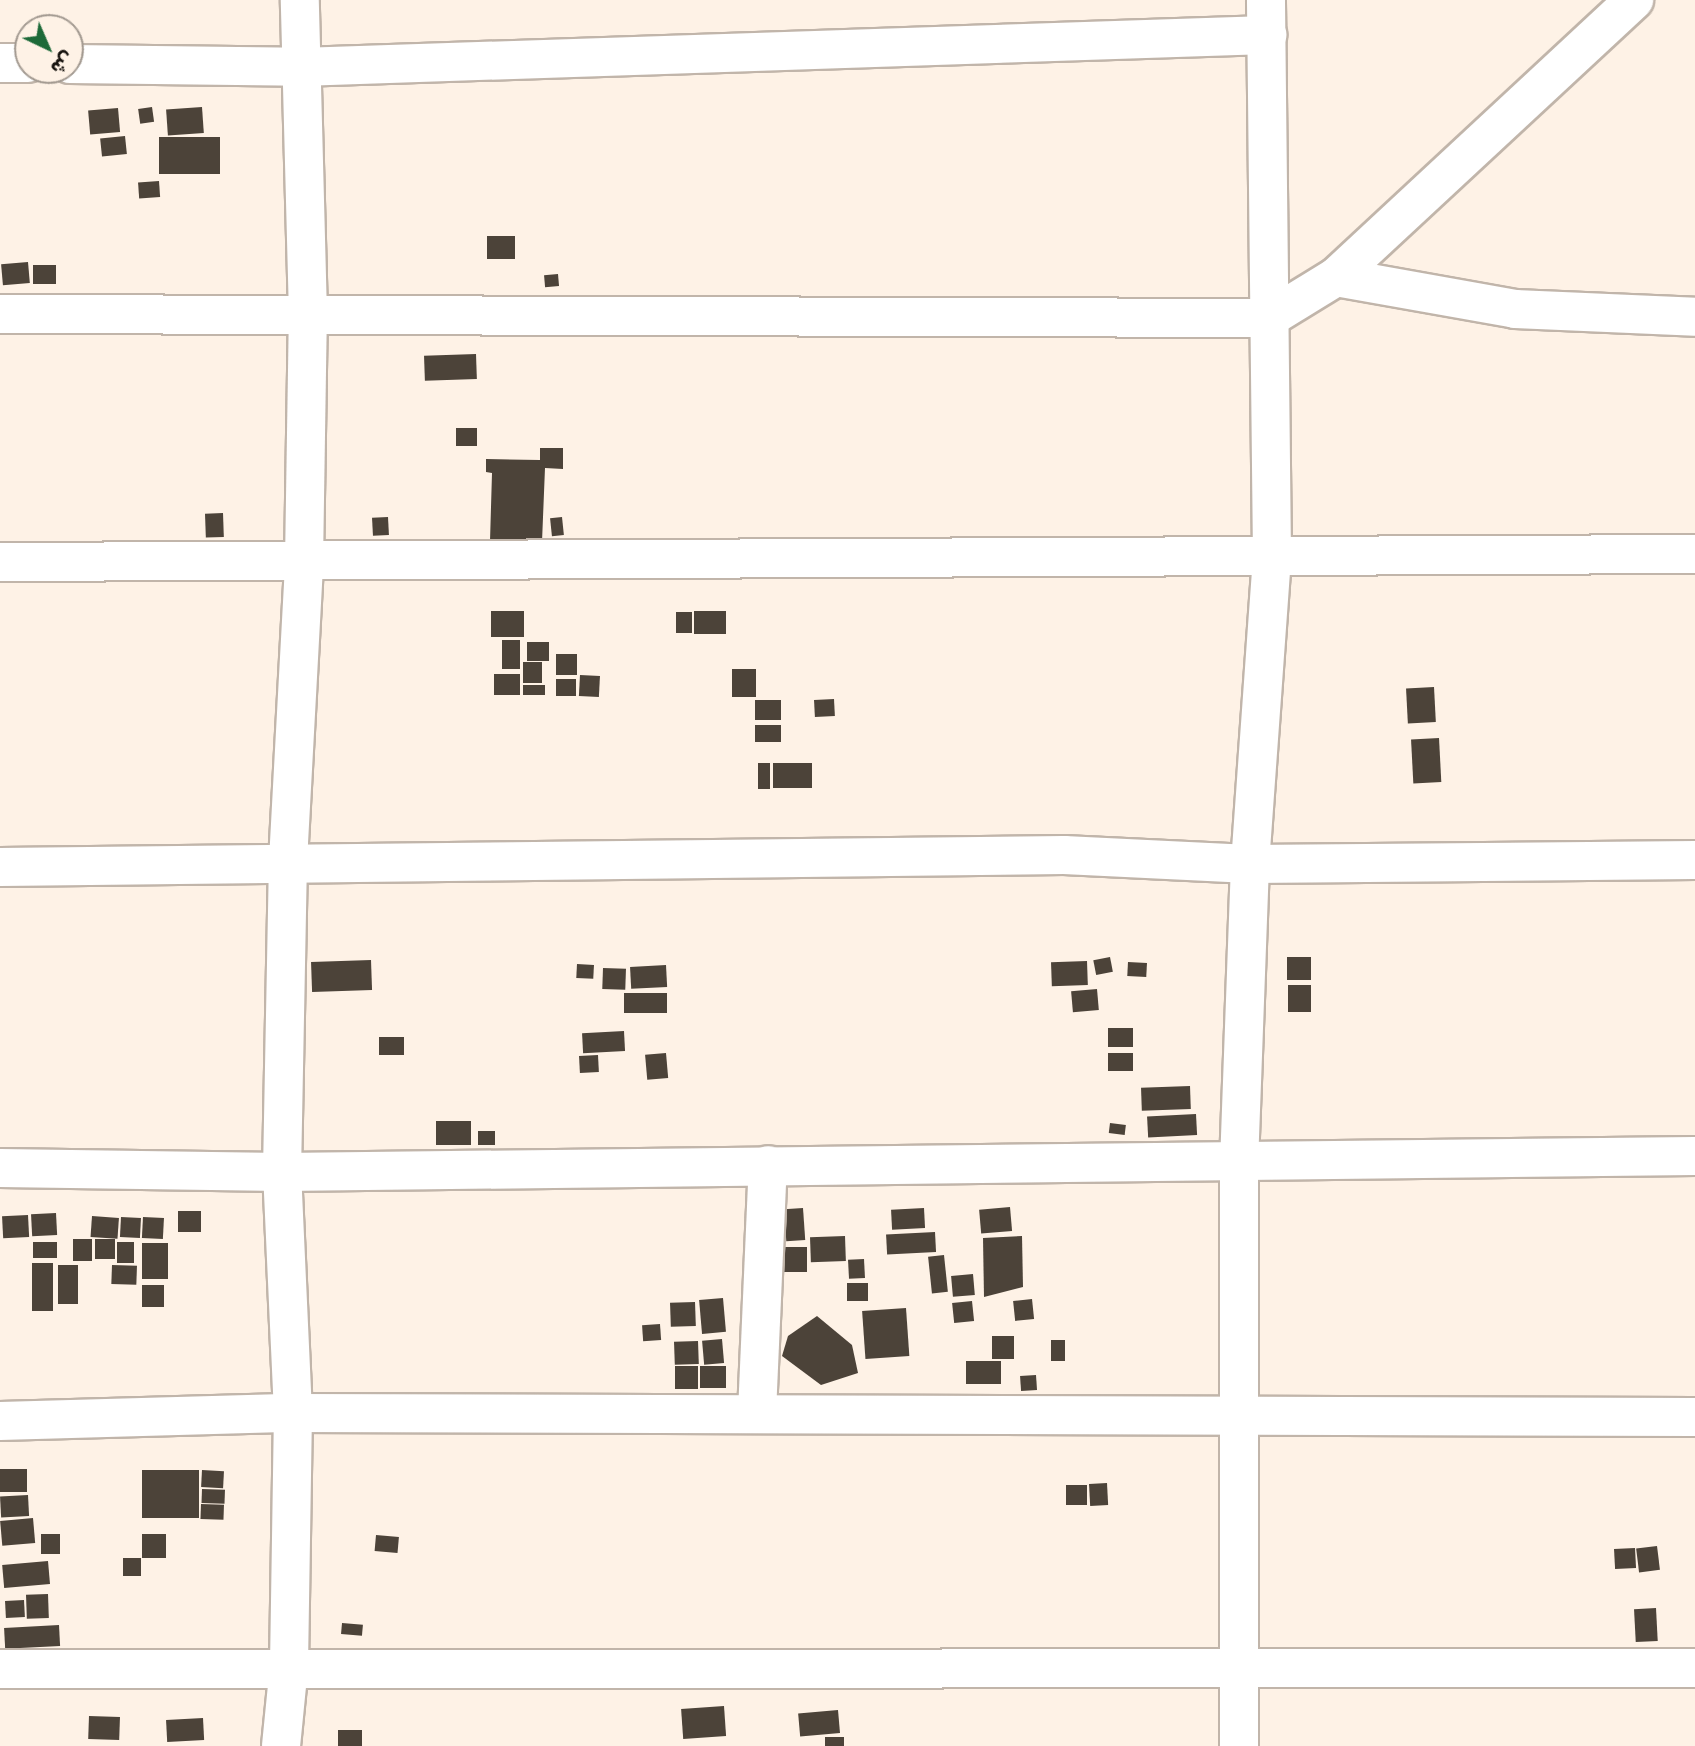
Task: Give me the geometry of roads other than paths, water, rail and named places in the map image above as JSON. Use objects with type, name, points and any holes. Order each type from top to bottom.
[{"type":"street","points":[[281,1746],[289,1666],[293,1413],[282,1172],[288,861],[304,562],[308,315],[300,0]]},
{"type":"street","points":[[0,314],[1269,318],[1336,277],[1634,0]]},
{"type":"street","points":[[84,64],[300,67],[1266,17],[1272,557],[1250,864],[1239,1164],[1235,1416],[1241,1671],[1239,1746]]},
{"type":"street","points":[[1336,277],[1515,309],[1695,317]]},
{"type":"street","points":[[0,562],[1695,554]]},
{"type":"street","points":[[0,867],[288,861],[1064,855],[1250,864],[1695,860]]},
{"type":"street","points":[[0,1168],[282,1172],[768,1165],[1239,1164],[1695,1156]]},
{"type":"street","points":[[757,1413],[768,1165]]},
{"type":"street","points":[[0,1421],[293,1413],[1695,1417]]},
{"type":"street","points":[[0,1669],[289,1666],[1241,1671],[1695,1668]]}]
